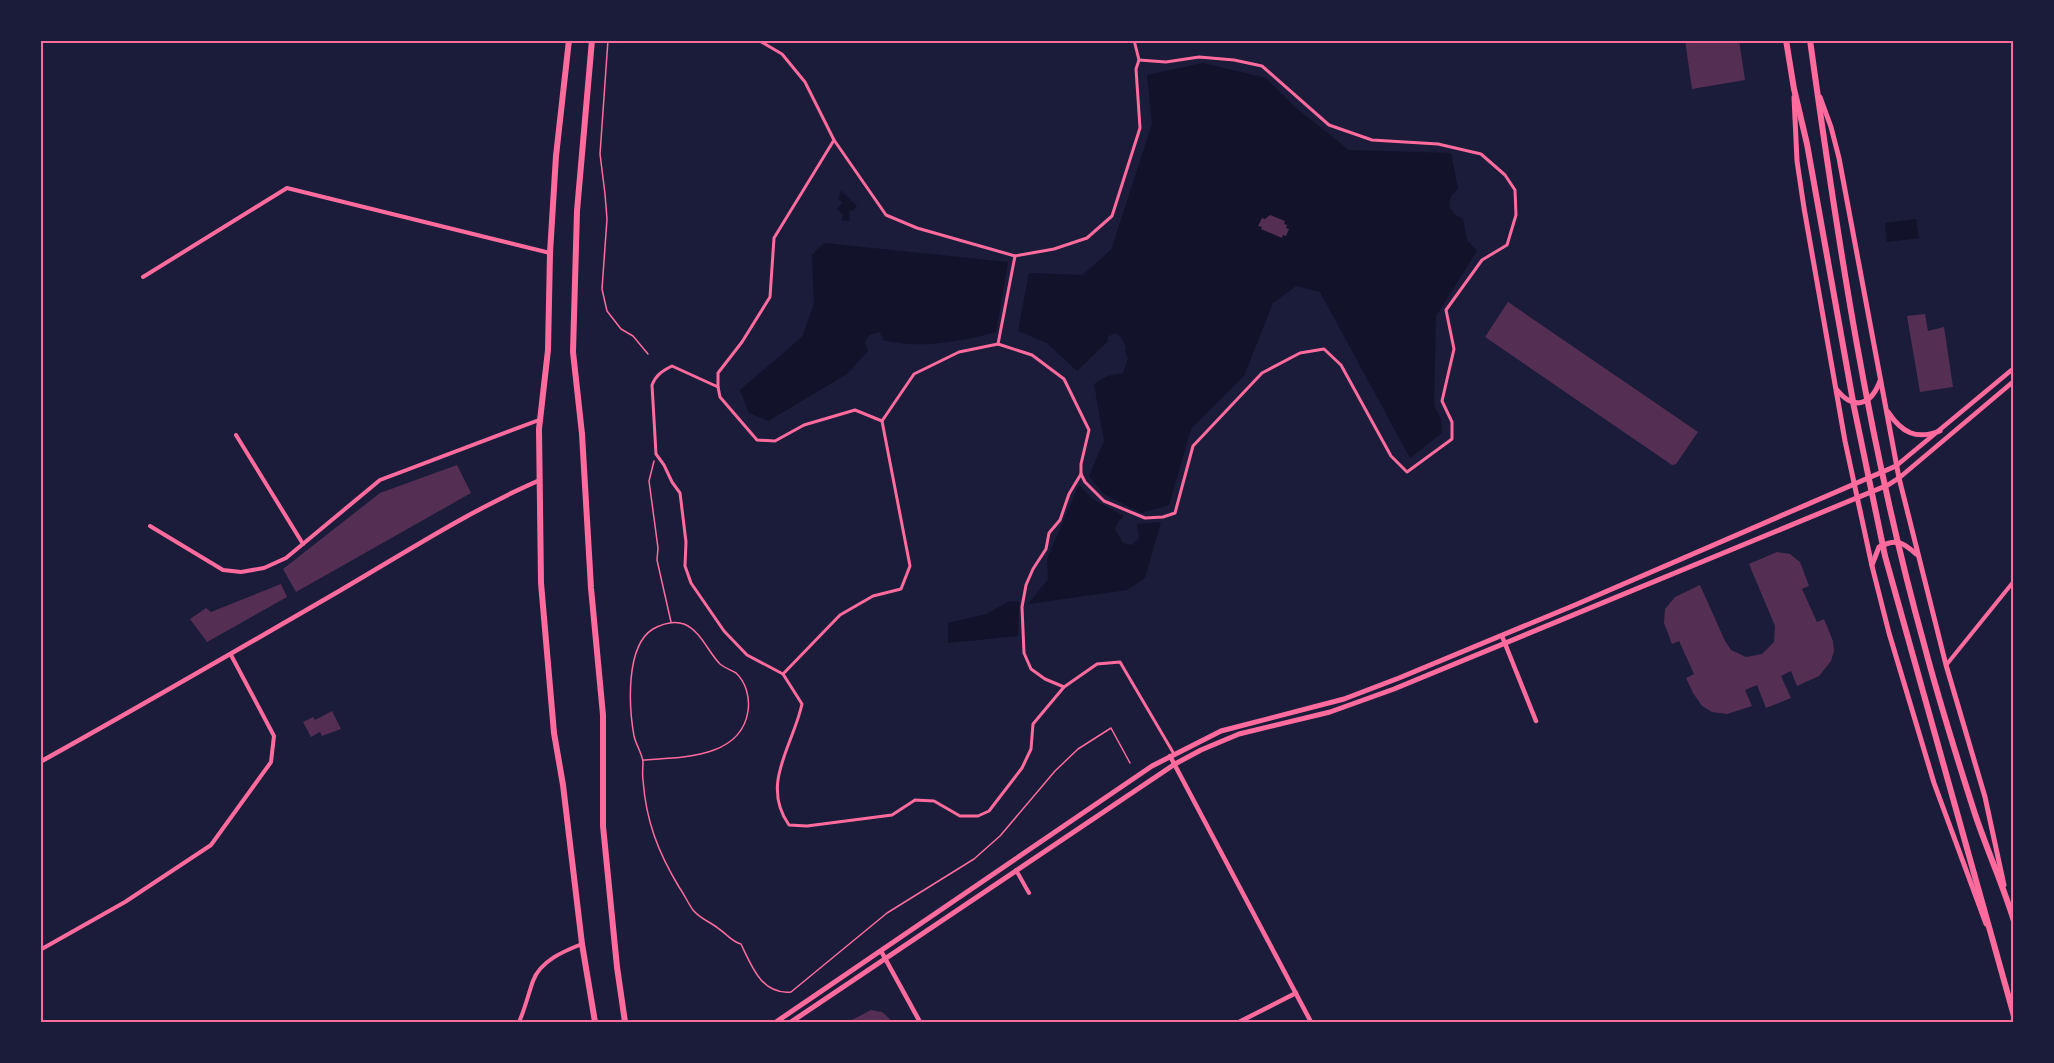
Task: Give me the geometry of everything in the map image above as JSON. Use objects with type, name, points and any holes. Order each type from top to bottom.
[{"type":"main road","points":[[569,40],[556,156],[550,254],[548,350],[540,420],[541,583],[554,733],[582,944],[595,1023]]},
{"type":"main road","points":[[592,40],[577,211],[573,352],[582,434],[591,588],[603,715],[602,806],[605,848],[625,1023]]},
{"type":"main road","points":[[1786,40],[1873,502],[1910,649],[2013,1016]]},
{"type":"main road","points":[[1810,40],[1824,150],[1886,492],[1924,646],[1976,815],[2006,895]]},
{"type":"main road","points":[[1816,88],[1836,141],[1896,466],[1917,555],[1982,787],[2013,921]]},
{"type":"main road","points":[[1794,89],[1795,144],[1799,180],[1854,484],[1872,566],[1889,633],[1936,792],[1992,940]]},
{"type":"main road","points":[[1836,388],[1848,401],[1860,402],[1871,398],[1881,381]]},
{"type":"main road","points":[[1886,408],[1897,424],[1910,433],[1924,436],[1940,431]]},
{"type":"main road","points":[[776,1023],[1152,766],[1172,755],[1233,727],[1311,708],[1360,693],[1502,636],[1896,466]]},
{"type":"main road","points":[[791,1023],[1175,764],[1230,737],[1346,707],[1899,478]]},
{"type":"main road","points":[[1872,566],[1879,547],[1892,541],[1906,544],[1917,555]]},
{"type":"street","points":[[759,40],[782,54],[805,82],[834,140],[886,215],[917,228],[1014,256],[1054,249],[1086,238],[1112,216],[1140,128],[1136,69],[1139,60],[1134,40]]},
{"type":"street","points":[[783,674],[840,615],[873,596],[901,589],[910,566],[882,420],[914,374],[959,352],[998,344],[1032,355],[1064,379],[1089,430],[1081,464],[1081,474],[1085,482],[1104,501],[1145,518],[1163,517],[1175,513],[1193,446],[1262,373],[1300,353],[1324,349],[1341,365],[1392,456],[1407,472],[1452,439],[1452,422],[1442,401],[1454,349],[1446,310],[1482,260],[1507,245],[1516,215],[1515,190],[1505,175],[1481,154],[1438,144],[1372,140],[1329,125],[1262,66],[1234,60],[1199,57],[1166,62],[1139,60]]},
{"type":"street","points":[[834,140],[774,238],[770,297],[742,342],[718,373],[718,387],[720,397],[757,440],[775,441],[804,425],[855,410],[882,420]]},
{"type":"street","points":[[143,277],[287,188],[550,254]]},
{"type":"street","points":[[998,344],[1014,256]]},
{"type":"street","points":[[718,387],[672,366],[662,370],[655,377],[652,385],[656,454],[680,493],[686,542],[685,566],[699,597],[724,631],[747,655],[783,674],[802,704],[797,724],[780,762],[778,802],[780,813],[789,825],[807,826],[892,815],[915,800],[934,801],[960,816],[978,816],[989,811],[1022,768],[1031,749],[1033,724],[1064,687],[1097,664],[1120,662],[1172,755],[1311,1023]]},
{"type":"street","points":[[1896,466],[2013,368]]},
{"type":"street","points":[[1899,478],[2012,384]]},
{"type":"street","points":[[150,526],[224,570],[241,572],[273,564],[286,558],[380,480],[540,420]]},
{"type":"street","points":[[236,435],[303,544]]},
{"type":"street","points":[[1064,687],[1045,679],[1031,669],[1024,654],[1022,607],[1026,585],[1033,569],[1046,549],[1049,534],[1060,520],[1069,494],[1081,474]]},
{"type":"street","points":[[40,762],[231,655],[463,519],[510,493],[540,480]]},
{"type":"street","points":[[1946,664],[2013,581]]},
{"type":"street","points":[[1502,636],[1536,721]]},
{"type":"street","points":[[40,950],[125,902],[211,845],[272,762],[274,736],[231,655]]},
{"type":"street","points":[[1016,870],[1029,893]]},
{"type":"street","points":[[519,1023],[537,972],[553,958],[582,944]]},
{"type":"street","points":[[881,951],[920,1023]]},
{"type":"street","points":[[1239,1023],[1296,993]]},
{"type":"path","points":[[608,40],[600,154],[607,219],[602,289],[607,311],[621,329],[633,336],[648,354]]},
{"type":"path","points":[[656,454],[649,481],[658,548],[657,560],[671,622]]},
{"type":"path","points":[[643,759],[689,756],[725,746],[738,737],[747,717],[749,703],[747,690],[737,674],[722,665],[695,632],[683,624],[671,622],[662,624],[649,632],[642,640],[635,658],[629,692],[634,739],[643,759],[643,780],[653,837],[664,862],[693,910],[719,928],[735,943],[741,944],[758,976],[771,989],[780,993],[792,992],[888,913],[974,859],[1000,836],[1054,771],[1078,749],[1111,728],[1130,763]]},
{"type":"shaded area","points":[[1203,63],[1266,78],[1295,107],[1349,150],[1451,153],[1458,189],[1451,196],[1449,206],[1454,214],[1463,219],[1467,240],[1477,251],[1436,316],[1434,405],[1441,419],[1442,433],[1410,458],[1320,292],[1296,286],[1273,303],[1244,376],[1191,429],[1169,505],[1141,513],[1104,494],[1089,476],[1104,441],[1094,384],[1108,376],[1123,373],[1128,359],[1126,347],[1120,336],[1115,333],[1107,337],[1108,341],[1077,371],[1047,343],[1018,331],[1029,273],[1082,275],[1111,250],[1152,124],[1147,75]]},
{"type":"shaded area","points":[[841,190],[857,206],[854,210],[849,211],[850,221],[841,220],[843,215],[837,209],[843,202],[838,199]]},
{"type":"shaded area","points":[[1916,219],[1919,238],[1887,242],[1885,223]]},
{"type":"shaded area","points":[[824,243],[1008,262],[996,332],[969,339],[925,344],[883,340],[880,332],[869,335],[865,342],[868,351],[847,374],[768,421],[749,413],[740,390],[802,337],[814,304],[812,255]]},
{"type":"shaded area","points":[[1079,485],[1094,500],[1124,516],[1115,529],[1123,543],[1132,545],[1139,538],[1137,524],[1161,522],[1145,578],[1127,590],[1028,604],[1048,579],[1047,559]]},
{"type":"shaded area","points":[[1010,601],[1019,602],[1018,636],[948,643],[948,623],[986,614]]},
{"type":"building","points":[[1685,40],[1739,40],[1745,80],[1692,89]]},
{"type":"building","points":[[1270,215],[1285,221],[1286,228],[1289,229],[1286,236],[1283,235],[1282,238],[1258,226],[1262,218],[1265,219]]},
{"type":"building","points":[[1508,302],[1698,432],[1676,464],[1672,465],[1485,337]]},
{"type":"building","points":[[1925,314],[1928,331],[1944,327],[1953,387],[1920,392],[1907,316]]},
{"type":"building","points":[[457,465],[471,493],[296,592],[283,569],[380,493]]},
{"type":"building","points":[[1777,552],[1790,554],[1800,562],[1809,586],[1802,589],[1817,622],[1824,619],[1833,641],[1834,651],[1831,661],[1819,676],[1797,686],[1791,671],[1781,676],[1791,698],[1766,708],[1757,685],[1745,690],[1752,706],[1727,714],[1712,712],[1702,706],[1686,678],[1694,674],[1679,641],[1672,644],[1664,623],[1665,609],[1675,597],[1700,585],[1731,650],[1746,657],[1762,654],[1774,642],[1775,626],[1749,564]]},
{"type":"building","points":[[281,584],[287,597],[207,642],[190,619],[206,608],[211,612]]},
{"type":"building","points":[[332,711],[341,729],[322,736],[320,732],[311,737],[303,722],[313,717],[315,720]]},
{"type":"building","points":[[871,1010],[882,1012],[893,1022],[848,1022]]}]
